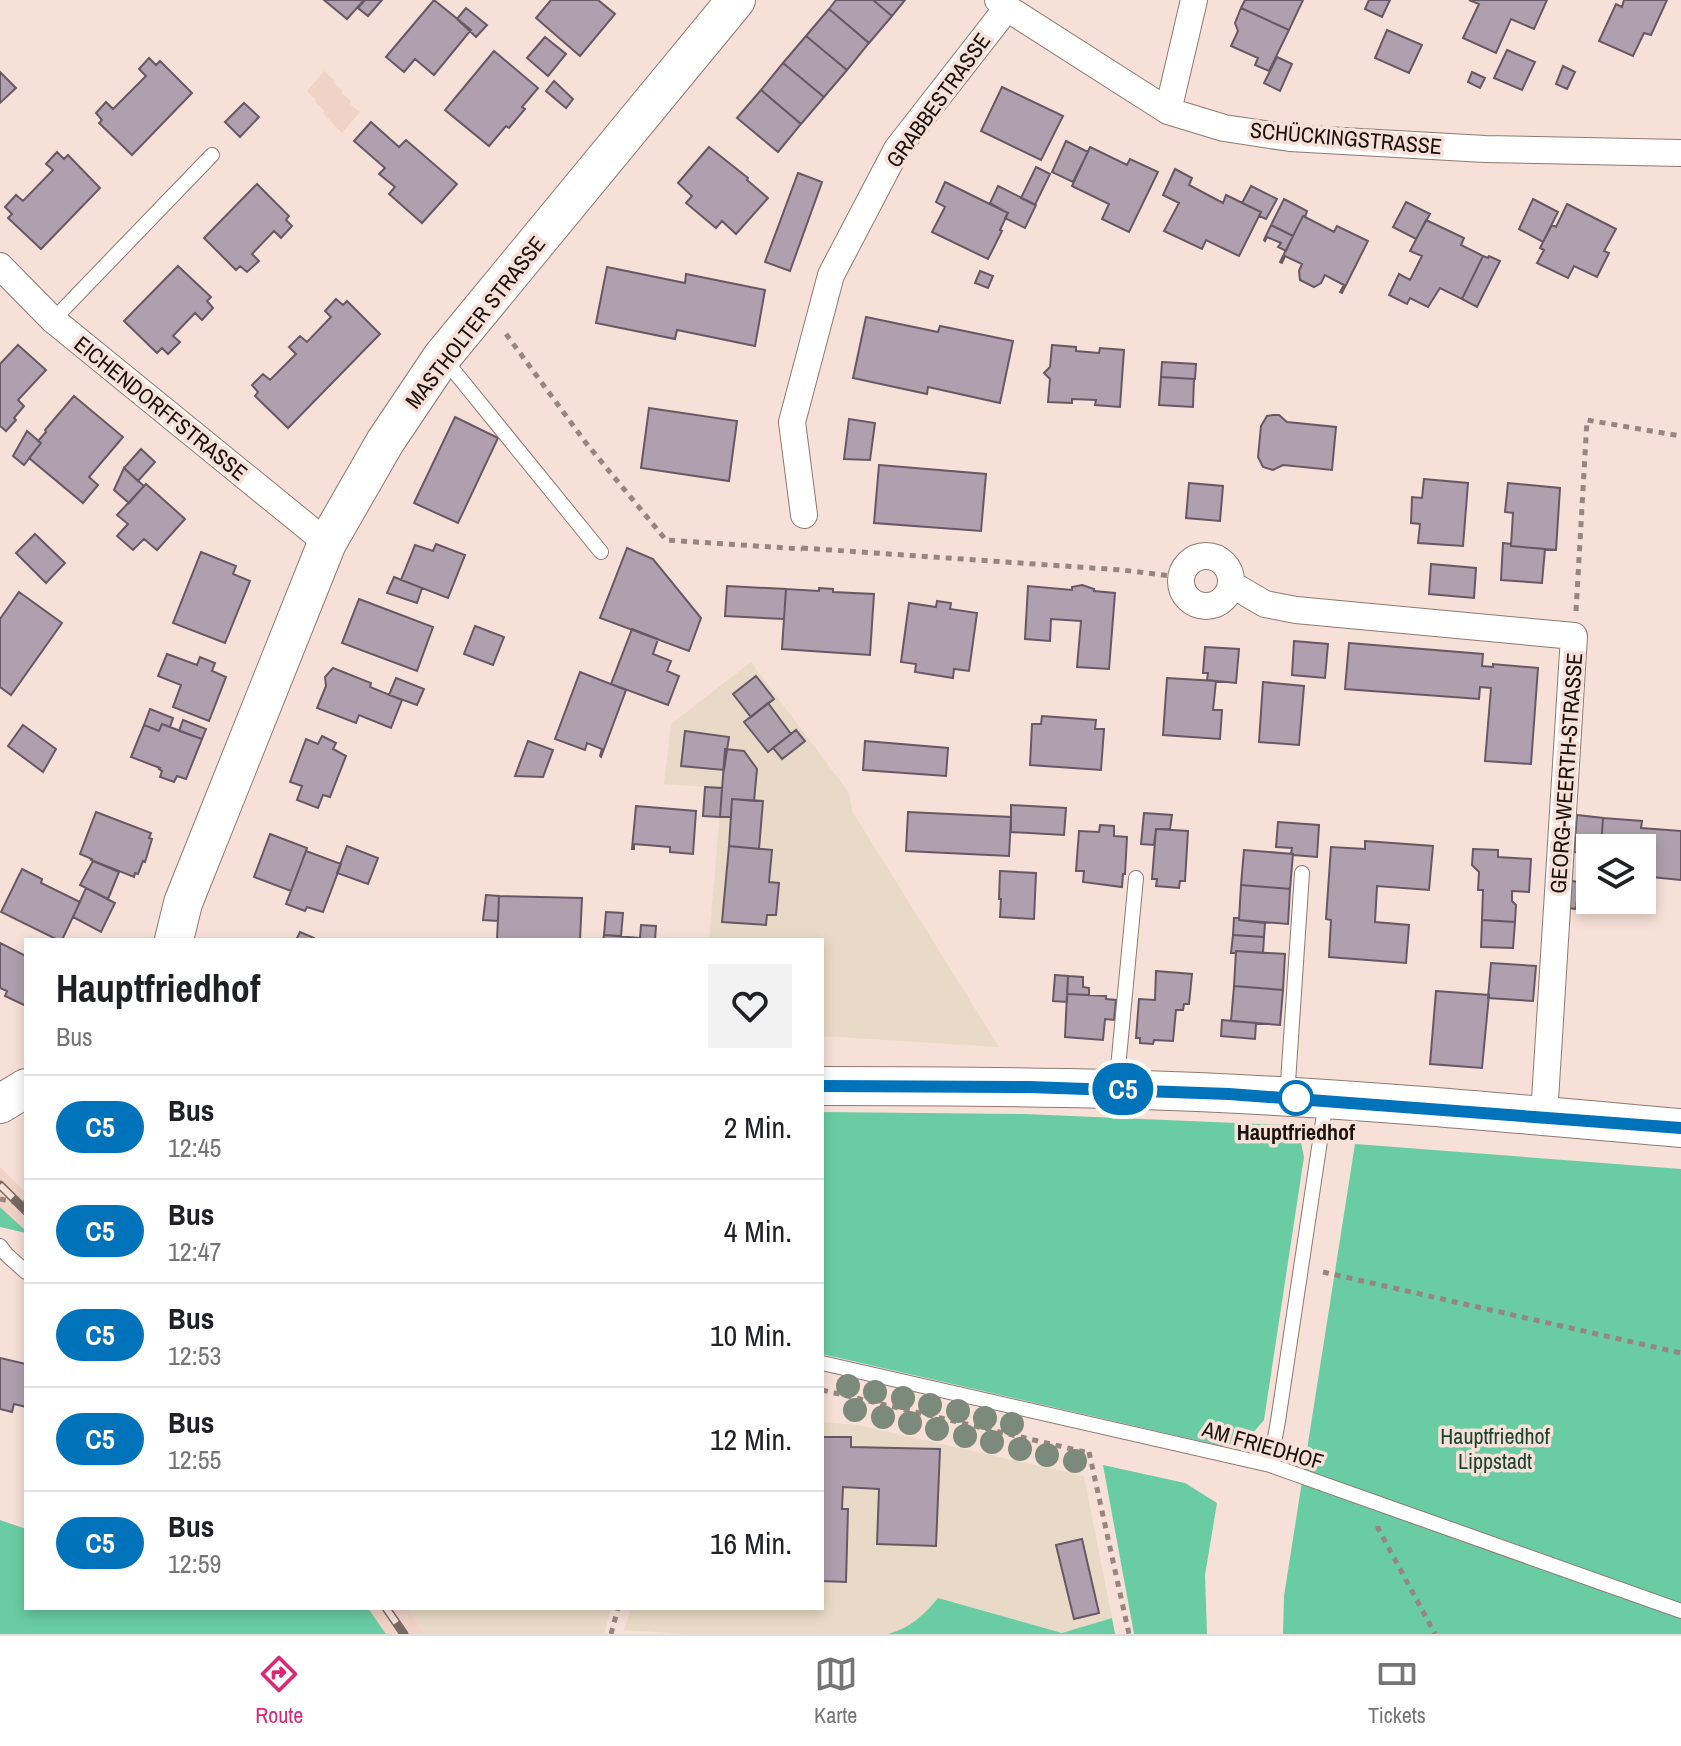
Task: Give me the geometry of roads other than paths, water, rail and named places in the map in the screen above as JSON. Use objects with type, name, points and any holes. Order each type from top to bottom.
[{"type":"street","name":"MASTHOLTER STRASSE","points":[[174,938],[183,903],[327,543],[385,442],[442,357],[484,304],[736,0]]},
{"type":"street","points":[[1168,111],[1194,0]]},
{"type":"street","name":"SCHÜCKINGSTRASSE","points":[[1003,4],[1168,111],[1224,128],[1290,138],[1485,149],[1681,153]]},
{"type":"street","name":"GRABBESTRASSE","points":[[804,515],[792,422],[831,275],[897,149],[1003,4]]},
{"type":"street","name":"EICHENDORFFSTRASSE","points":[[0,266],[53,320],[327,543]]},
{"type":"street","name":"GEORG-WEERTH-STRASSE","points":[[1205,555],[1214,557],[1227,567],[1231,584],[1217,604],[1202,606],[1183,593],[1180,577],[1189,562],[1205,555]]},
{"type":"street","name":"GEORG-WEERTH-STRASSE","points":[[1231,584],[1265,604],[1296,610],[1574,636],[1544,1116]]},
{"type":"street","name":"MASTHOLTER STRASSE","points":[[161,938],[183,903]]},
{"type":"street","name":"MASTHOLTER STRASSE","points":[[181,938],[183,903]]},
{"type":"street","points":[[824,1086],[1116,1089],[1287,1097],[1681,1128]]},
{"type":"street","points":[[0,1104],[24,1089]]},
{"type":"street","points":[[0,1115],[24,1114]]},
{"type":"lane","points":[[53,320],[212,155]]},
{"type":"lane","points":[[442,357],[601,552]]},
{"type":"lane","points":[[1287,1097],[1302,873]]},
{"type":"lane","points":[[1116,1089],[1136,878]]},
{"type":"lane","points":[[1270,1465],[1326,1100]]},
{"type":"lane","points":[[0,1246],[24,1270]]},
{"type":"lane","name":"AM FRIEDHOF","points":[[824,1363],[1270,1465],[1681,1611]]},
{"type":"railway","points":[[0,1185],[24,1209]]},
{"type":"railway","points":[[387,1610],[404,1634]]},
{"type":"place","name":"Hauptfriedhof","points":[[1296,1098]]},
{"type":"park label","name":"Hauptfriedhof Lippstadt","points":[[1495,1448]]}]
